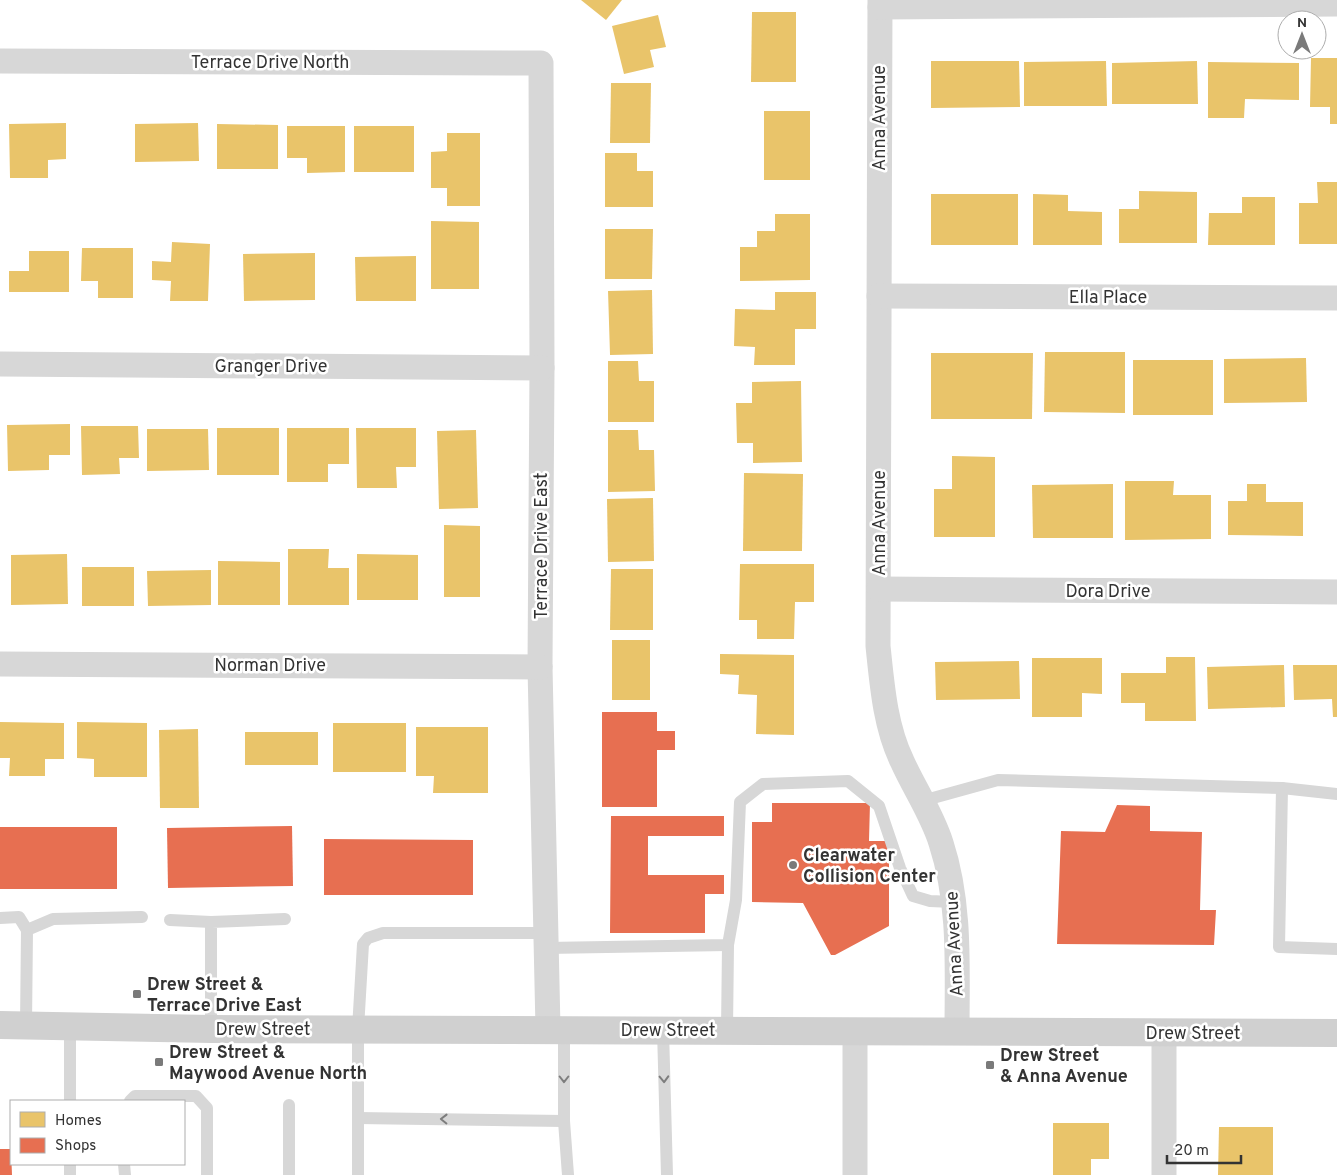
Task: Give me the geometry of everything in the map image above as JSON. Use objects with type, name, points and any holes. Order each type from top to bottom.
[{"type":"main road","name":"Drew Street","points":[[13,1026],[211,1029],[1337,1034]]},
{"type":"street","points":[[880,3],[1337,4]]},
{"type":"street","name":"Anna Avenue","points":[[880,3],[878,646],[883,697],[901,759],[941,842],[951,879],[957,924],[957,1032]]},
{"type":"street","name":"Terrace Drive North","points":[[0,61],[540,63]]},
{"type":"street","name":"Terrace Drive East","points":[[540,63],[542,368],[540,667],[546,940],[556,1030]]},
{"type":"street","name":"Ella Place","points":[[879,296],[1337,298]]},
{"type":"street","name":"Granger Drive","points":[[0,364],[542,368]]},
{"type":"street","name":"Dora Drive","points":[[879,589],[1337,592]]},
{"type":"street","name":"Norman Drive","points":[[0,664],[540,667]]},
{"type":"street","points":[[855,1031],[855,1175]]},
{"type":"street","points":[[1164,1034],[1164,1175]]},
{"type":"lane","points":[[922,801],[998,780],[1282,788],[1337,794]]},
{"type":"lane","points":[[727,1031],[728,945],[736,900],[740,802],[763,784],[848,781],[879,806],[900,868],[913,896],[930,901],[953,902]]},
{"type":"lane","points":[[1282,788],[1279,947],[1337,949]]},
{"type":"lane","points":[[0,918],[18,918],[26,930],[13,1026]]},
{"type":"lane","points":[[26,930],[53,920],[142,918]]},
{"type":"lane","points":[[170,920],[211,922],[285,919]]},
{"type":"lane","points":[[211,922],[211,1029]]},
{"type":"lane","points":[[358,1175],[358,1029],[361,951],[368,938],[383,933],[728,945]]},
{"type":"lane","points":[[70,1026],[70,1100]]},
{"type":"lane","points":[[556,1030],[568,1175]]},
{"type":"lane","points":[[663,1030],[667,1175]]},
{"type":"lane","points":[[131,1100],[135,1096],[196,1096],[207,1108],[207,1175]]},
{"type":"lane","points":[[288,1175],[289,1105]]},
{"type":"lane","points":[[358,1118],[564,1121]]},
{"type":"building: Homes","points":[[581,0],[622,0],[606,20]]},
{"type":"building: Homes","points":[[752,12],[796,12],[796,82],[751,82]]},
{"type":"building: Homes","points":[[658,15],[666,47],[650,50],[654,67],[624,74],[612,26]]},
{"type":"building: Homes","points":[[1337,58],[1337,124],[1330,124],[1330,107],[1310,107],[1311,60]]},
{"type":"building: Homes","points":[[931,61],[1019,61],[1020,107],[931,108]]},
{"type":"building: Homes","points":[[1106,61],[1107,106],[1024,106],[1024,62]]},
{"type":"building: Homes","points":[[1197,61],[1198,104],[1112,104],[1112,63]]},
{"type":"building: Homes","points":[[1208,62],[1299,63],[1299,100],[1245,99],[1244,118],[1208,118]]},
{"type":"building: Homes","points":[[611,83],[651,83],[650,143],[610,143]]},
{"type":"building: Homes","points":[[764,111],[810,111],[810,180],[764,180]]},
{"type":"building: Homes","points":[[66,123],[66,159],[48,160],[48,178],[10,178],[9,124]]},
{"type":"building: Homes","points":[[198,123],[199,161],[135,162],[135,124]]},
{"type":"building: Homes","points":[[217,124],[278,125],[278,169],[217,169]]},
{"type":"building: Homes","points":[[287,126],[345,126],[345,172],[307,173],[307,158],[287,158]]},
{"type":"building: Homes","points":[[354,126],[414,126],[414,172],[354,172]]},
{"type":"building: Homes","points":[[447,133],[480,133],[480,206],[447,206],[447,188],[431,188],[431,152],[447,151]]},
{"type":"building: Homes","points":[[605,153],[637,153],[637,171],[653,171],[653,207],[605,207]]},
{"type":"building: Homes","points":[[1317,182],[1337,182],[1337,244],[1299,244],[1299,203],[1318,203]]},
{"type":"building: Homes","points":[[1139,191],[1197,192],[1197,243],[1119,243],[1119,209],[1139,209]]},
{"type":"building: Homes","points":[[931,194],[1018,194],[1018,245],[931,245]]},
{"type":"building: Homes","points":[[1033,194],[1068,195],[1068,211],[1102,212],[1102,245],[1033,245]]},
{"type":"building: Homes","points":[[1242,197],[1275,197],[1275,245],[1208,245],[1209,213],[1242,213]]},
{"type":"building: Homes","points":[[775,214],[810,214],[810,280],[740,281],[740,247],[757,247],[757,231],[775,231]]},
{"type":"building: Homes","points":[[431,221],[479,222],[479,289],[431,289]]},
{"type":"building: Homes","points":[[605,229],[653,229],[652,279],[605,279]]},
{"type":"building: Homes","points":[[172,242],[210,244],[208,301],[170,301],[171,281],[152,280],[152,261],[171,262]]},
{"type":"building: Homes","points":[[82,248],[133,248],[133,298],[98,298],[98,281],[81,281]]},
{"type":"building: Homes","points":[[29,251],[69,251],[69,292],[9,292],[9,271],[29,271]]},
{"type":"building: Homes","points":[[315,253],[315,300],[244,301],[243,254]]},
{"type":"building: Homes","points":[[416,256],[416,301],[356,301],[355,257]]},
{"type":"building: Homes","points":[[652,290],[653,354],[610,355],[608,291]]},
{"type":"building: Homes","points":[[775,292],[816,292],[816,329],[795,329],[795,365],[754,365],[755,347],[734,346],[735,309],[775,310]]},
{"type":"building: Homes","points":[[1045,352],[1125,352],[1125,413],[1044,412]]},
{"type":"building: Homes","points":[[931,353],[1033,353],[1032,419],[931,419]]},
{"type":"building: Homes","points":[[1306,358],[1307,402],[1224,403],[1224,359]]},
{"type":"building: Homes","points":[[1133,360],[1213,360],[1213,415],[1133,415]]},
{"type":"building: Homes","points":[[608,361],[638,361],[639,381],[654,381],[654,422],[608,422]]},
{"type":"building: Homes","points":[[801,381],[802,462],[753,463],[753,443],[737,443],[736,403],[752,403],[752,382]]},
{"type":"building: Homes","points":[[70,424],[70,455],[49,455],[49,470],[8,471],[7,425]]},
{"type":"building: Homes","points":[[81,426],[138,426],[139,458],[119,458],[120,474],[82,475]]},
{"type":"building: Homes","points":[[217,428],[279,428],[279,475],[217,475]]},
{"type":"building: Homes","points":[[287,428],[349,428],[349,464],[328,464],[328,482],[287,482]]},
{"type":"building: Homes","points":[[356,428],[416,428],[416,467],[396,467],[397,488],[357,488]]},
{"type":"building: Homes","points":[[147,429],[208,429],[209,470],[147,471]]},
{"type":"building: Homes","points":[[476,430],[478,508],[439,509],[437,431]]},
{"type":"building: Homes","points":[[608,430],[638,430],[639,450],[654,450],[655,491],[608,492]]},
{"type":"building: Homes","points":[[952,456],[995,457],[995,537],[934,537],[934,489],[952,489]]},
{"type":"building: Homes","points":[[744,473],[803,474],[802,551],[743,551]]},
{"type":"building: Homes","points":[[1125,481],[1174,481],[1173,495],[1211,495],[1211,539],[1125,540]]},
{"type":"building: Homes","points":[[1113,484],[1113,538],[1033,538],[1032,485]]},
{"type":"building: Homes","points":[[1247,484],[1266,484],[1266,502],[1303,502],[1303,536],[1228,535],[1228,501],[1247,501]]},
{"type":"building: Homes","points":[[653,498],[654,561],[608,562],[607,499]]},
{"type":"building: Homes","points":[[444,525],[480,526],[480,597],[444,597]]},
{"type":"building: Homes","points":[[288,549],[329,549],[328,568],[349,568],[349,605],[288,605]]},
{"type":"building: Homes","points":[[67,554],[68,604],[11,605],[11,555]]},
{"type":"building: Homes","points":[[357,554],[418,555],[418,600],[357,600]]},
{"type":"building: Homes","points":[[218,561],[280,562],[280,605],[218,605]]},
{"type":"building: Homes","points":[[740,564],[814,564],[814,602],[795,602],[794,639],[757,639],[757,620],[739,620]]},
{"type":"building: Homes","points":[[82,567],[134,567],[134,606],[82,606]]},
{"type":"building: Homes","points":[[611,569],[653,569],[653,630],[610,630]]},
{"type":"building: Homes","points":[[211,570],[211,605],[148,606],[147,571]]},
{"type":"building: Homes","points":[[612,640],[650,640],[650,700],[612,700]]},
{"type":"building: Homes","points":[[720,654],[794,655],[794,735],[756,734],[757,695],[738,694],[739,675],[720,674]]},
{"type":"building: Homes","points":[[1166,657],[1195,657],[1196,721],[1145,721],[1145,703],[1121,703],[1121,673],[1166,673]]},
{"type":"building: Homes","points":[[1032,658],[1102,658],[1102,694],[1082,693],[1082,717],[1032,717]]},
{"type":"building: Homes","points":[[1019,661],[1020,699],[936,700],[935,662]]},
{"type":"building: Homes","points":[[1284,665],[1285,707],[1208,709],[1207,667]]},
{"type":"building: Homes","points":[[1293,665],[1337,665],[1337,717],[1333,717],[1332,699],[1294,700]]},
{"type":"building: Homes","points":[[0,722],[64,723],[64,759],[45,759],[45,776],[9,776],[10,758],[0,758]]},
{"type":"building: Homes","points":[[77,722],[147,723],[147,777],[94,777],[94,759],[77,758]]},
{"type":"building: Homes","points":[[333,723],[406,723],[406,772],[333,772]]},
{"type":"building: Homes","points":[[416,727],[488,727],[488,793],[433,793],[434,776],[416,776]]},
{"type":"building: Homes","points":[[198,729],[199,808],[160,808],[159,730]]},
{"type":"building: Homes","points":[[245,732],[318,732],[318,765],[245,765]]},
{"type":"building: Homes","points":[[1053,1123],[1109,1123],[1109,1159],[1091,1159],[1091,1175],[1053,1175]]},
{"type":"building: Homes","points":[[1219,1127],[1273,1127],[1273,1175],[1218,1175]]},
{"type":"building: Shops","points":[[602,712],[657,712],[657,731],[675,731],[675,750],[657,750],[657,807],[602,807]]},
{"type":"building: Shops","points":[[772,803],[870,803],[869,841],[889,841],[889,926],[835,955],[831,955],[803,903],[752,902],[752,822],[772,822]]},
{"type":"building: Shops","points":[[1117,805],[1150,806],[1150,831],[1202,832],[1200,910],[1216,910],[1214,945],[1057,944],[1061,831],[1105,832]]},
{"type":"building: Shops","points":[[611,816],[724,816],[724,836],[648,836],[648,875],[724,875],[724,894],[705,894],[705,933],[610,933]]},
{"type":"building: Shops","points":[[292,826],[293,886],[168,888],[167,828]]},
{"type":"building: Shops","points":[[0,827],[117,827],[117,889],[0,889]]},
{"type":"building: Shops","points":[[324,839],[473,840],[473,895],[324,895]]},
{"type":"building: Shops","points":[[0,1149],[10,1149],[12,1175],[0,1175]]},
{"type":"place","name":"Clearwater Collision Center","points":[[793,865]]},
{"type":"place","name":"Drew Street & Terrace Drive East","points":[[137,994]]},
{"type":"place","name":"Drew Street & Maywood Avenue North","points":[[159,1062]]},
{"type":"place","name":"Drew Street & Anna Avenue","points":[[990,1065]]}]
